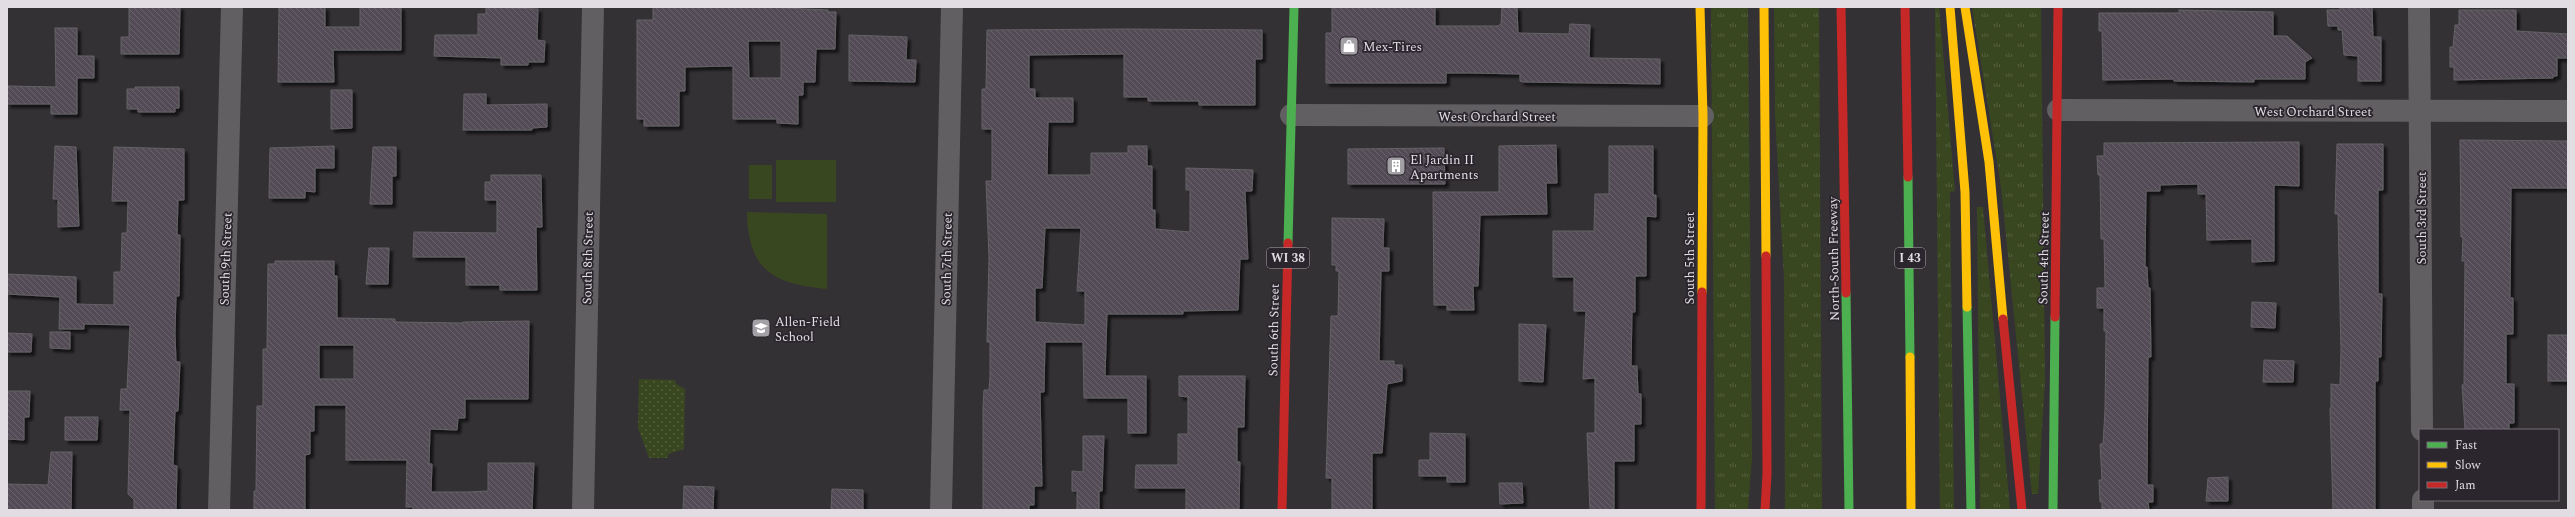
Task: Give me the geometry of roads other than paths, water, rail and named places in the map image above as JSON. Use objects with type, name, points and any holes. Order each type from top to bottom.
[{"type":"main road","name":"South 6th Street","points":[[1282,510],[1294,7]]},
{"type":"main road","name":"South 5th Street","points":[[1700,7],[1702,116],[1702,510]]},
{"type":"main road","points":[[1764,7],[1767,466],[1765,510]]},
{"type":"main road","name":"North-South Freeway","points":[[1841,7],[1849,510]]},
{"type":"main road","name":"I 43","points":[[1905,7],[1909,216],[1911,510]]},
{"type":"main road","points":[[1950,7],[1965,192],[1971,510]]},
{"type":"main road","points":[[1966,7],[1982,107],[1994,212],[2016,467],[2022,510]]},
{"type":"main road","name":"South 4th Street","points":[[2053,510],[2058,7]]},
{"type":"street","name":"South 9th Street","points":[[218,510],[232,7]]},
{"type":"street","name":"South 8th Street","points":[[583,510],[593,7]]},
{"type":"street","name":"South 7th Street","points":[[941,510],[952,7]]},
{"type":"street","name":"South 3rd Street","points":[[2419,7],[2422,429]]},
{"type":"street","name":"West Orchard Street","points":[[2058,110],[2568,111]]},
{"type":"street","name":"West Orchard Street","points":[[1291,115],[1702,116]]},
{"type":"place","name":"Mex-Tires","points":[[1349,46]]},
{"type":"place","name":"El Jardin II Apartments","points":[[1396,166]]},
{"type":"place","name":"Allen-Field School","points":[[761,328]]}]
